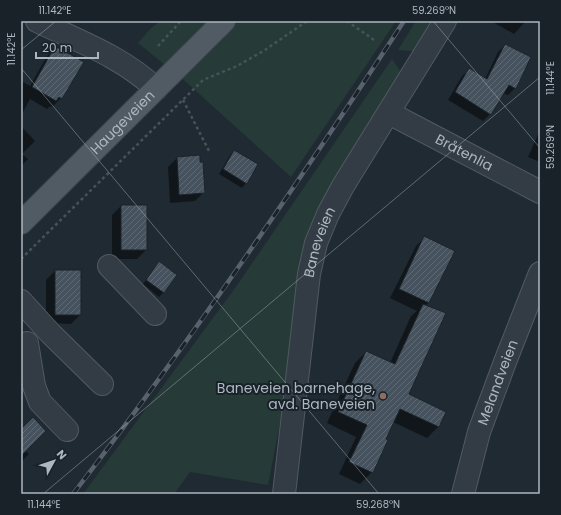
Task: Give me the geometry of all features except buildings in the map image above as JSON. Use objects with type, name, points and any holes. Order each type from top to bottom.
[{"type":"main road","name":"Haugeveien","points":[[21,223],[224,21]]},
{"type":"street","points":[[37,21],[120,61],[143,77],[156,89]]},
{"type":"street","name":"Baneveien","points":[[284,494],[309,274],[316,243],[328,214],[344,186],[445,21]]},
{"type":"street","name":"Bråtenlia","points":[[389,112],[540,192]]},
{"type":"street","points":[[109,266],[155,314]]},
{"type":"street","name":"Melandveien","points":[[463,494],[479,432],[540,273]]},
{"type":"street","points":[[21,301],[51,334],[102,384]]},
{"type":"street","points":[[27,343],[34,386],[40,402],[67,430]]},
{"type":"path","points":[[158,46],[181,21]]},
{"type":"path","points":[[21,259],[203,80],[237,66],[265,50],[307,21]]},
{"type":"path","points":[[346,21],[374,40]]},
{"type":"path","points":[[183,100],[210,152]]},
{"type":"green space","points":[[160,21],[396,21],[291,177],[186,82],[138,43],[150,29]]},
{"type":"green space","points":[[416,21],[445,21],[418,49],[411,51],[398,50]]},
{"type":"green space","points":[[392,59],[403,75],[309,274],[268,485],[190,472],[174,494],[83,494],[233,291]]},
{"type":"railway","points":[[73,494],[117,437],[243,261],[404,21]]},
{"type":"place","name":"Baneveien barnehage, avd. Baneveien","points":[[383,396]]}]
